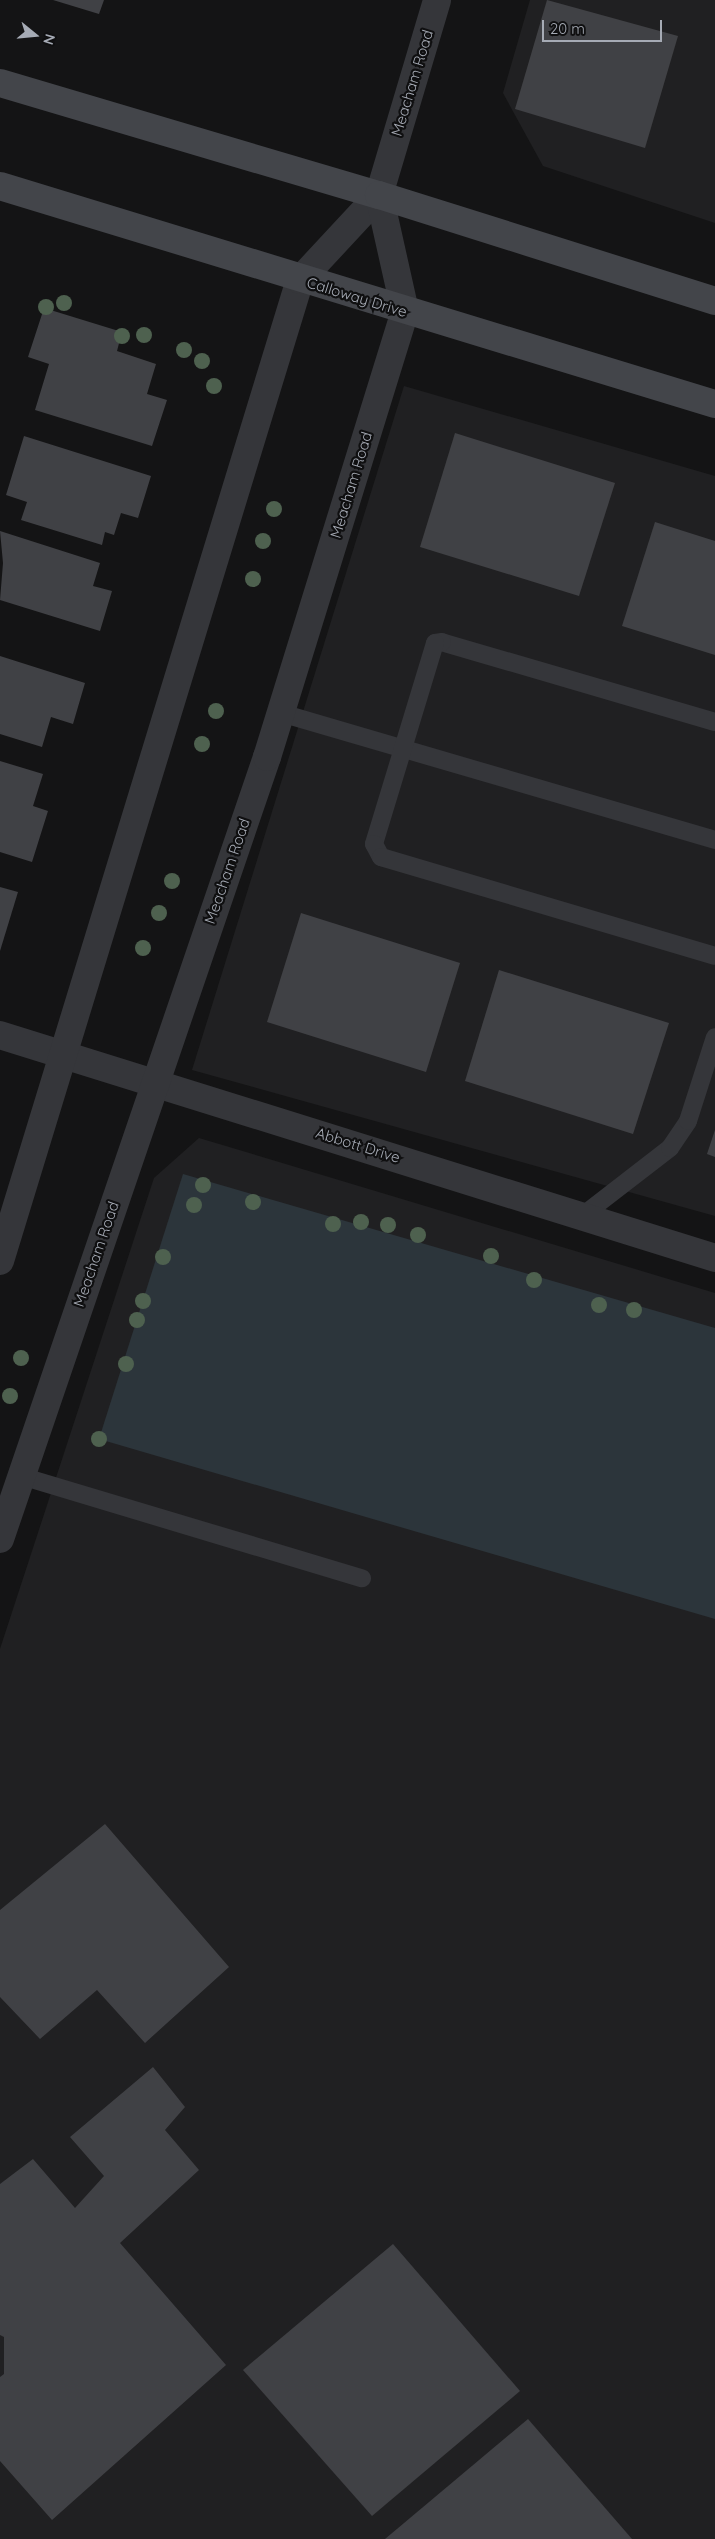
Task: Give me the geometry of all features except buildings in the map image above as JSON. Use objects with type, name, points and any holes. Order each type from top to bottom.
[{"type":"main road","points":[[0,83],[379,195],[715,301]]},
{"type":"main road","name":"Calloway Drive","points":[[0,186],[300,280],[715,404]]},
{"type":"street","name":"Meacham Road","points":[[0,1261],[300,280],[379,195],[437,0]]},
{"type":"street","name":"Meacham Road","points":[[0,1539],[154,1081],[281,713],[405,311],[379,195]]},
{"type":"street","name":"Abbott Drive","points":[[0,1035],[154,1081],[715,1258]]},
{"type":"lane","points":[[715,722],[442,642],[430,649],[374,844],[381,857],[715,956]]},
{"type":"lane","points":[[281,713],[715,840]]},
{"type":"lane","points":[[582,1216],[670,1148],[688,1121],[715,1037]]},
{"type":"lane","points":[[21,1476],[362,1578]]},
{"type":"shaded area","points":[[530,0],[715,0],[715,223],[543,166],[503,93]]},
{"type":"shaded area","points":[[404,386],[715,476],[715,1216],[192,1070]]},
{"type":"shaded area","points":[[199,1138],[715,1293],[715,2539],[0,2539],[0,1649],[154,1178]]},
{"type":"shaded area","points":[[183,1174],[715,1328],[715,1619],[99,1439]]}]
